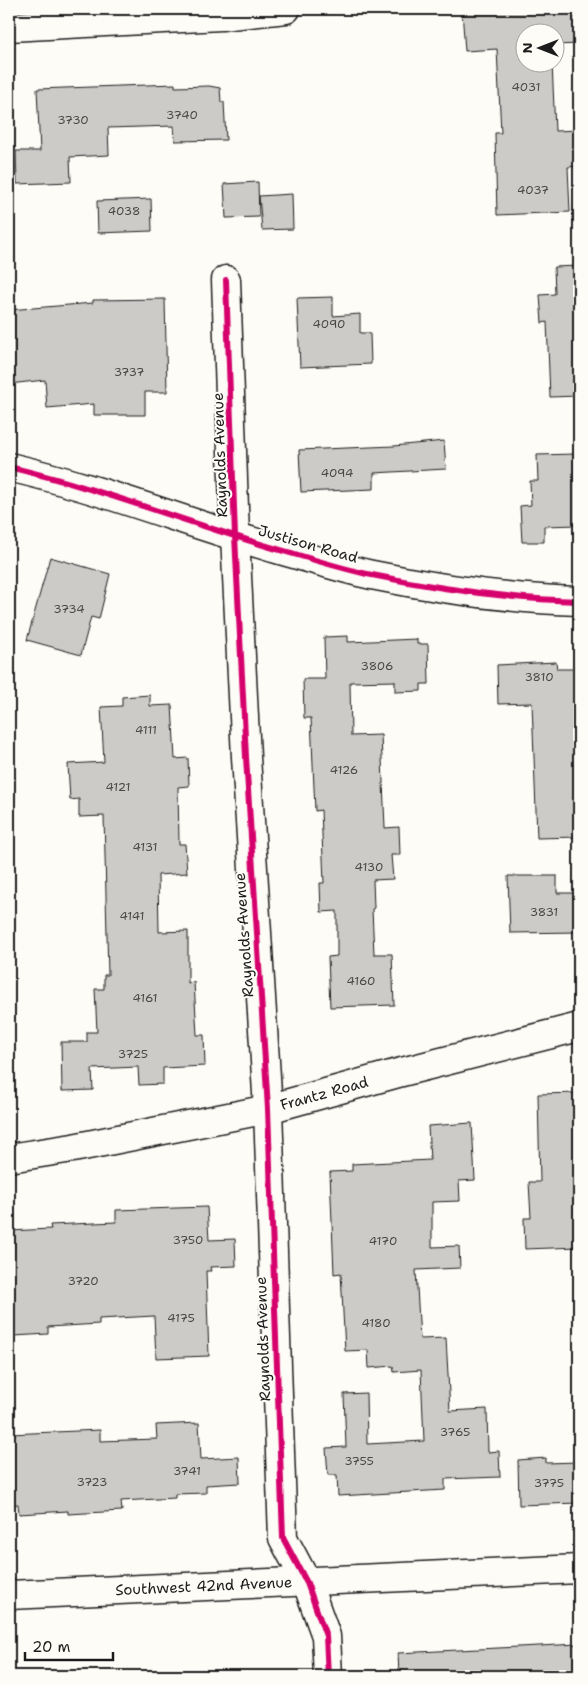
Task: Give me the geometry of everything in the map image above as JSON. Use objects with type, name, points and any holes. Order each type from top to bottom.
[{"type":"street","points":[[9,26],[221,16],[286,9]]},
{"type":"street","name":"Raynolds Avenue","points":[[226,280],[235,536],[246,757],[268,1109],[283,1538],[306,1583],[326,1636],[328,1676]]},
{"type":"street","name":"Justison Road","points":[[9,467],[107,493],[277,549],[379,576],[460,590],[579,601]]},
{"type":"street","name":"Frantz Road","points":[[9,1158],[73,1148],[268,1109],[398,1073],[579,1027]]},
{"type":"street","name":"Southwest 42nd Avenue","points":[[9,1596],[579,1569]]},
{"type":"building","points":[[579,9],[579,44],[566,45],[566,22],[516,22],[516,72],[552,72],[555,131],[579,130],[579,166],[568,167],[570,212],[497,215],[495,133],[501,133],[497,49],[465,51],[462,11]]},
{"type":"building","points":[[175,84],[175,87],[209,86],[220,88],[221,102],[224,102],[226,140],[175,141],[174,126],[108,128],[109,155],[70,157],[71,182],[17,184],[16,151],[40,151],[37,89]]},
{"type":"building","points":[[258,182],[259,217],[226,218],[224,184]]},
{"type":"building","points":[[292,194],[293,229],[262,230],[259,196]]},
{"type":"building","points":[[151,199],[152,231],[98,233],[97,201]]},
{"type":"building","points":[[579,266],[579,396],[550,397],[547,322],[542,323],[540,295],[555,294],[554,267]]},
{"type":"building","points":[[333,297],[333,316],[360,314],[360,333],[370,333],[371,364],[300,367],[297,298]]},
{"type":"building","points":[[165,299],[167,392],[145,392],[145,415],[94,415],[94,404],[47,408],[45,380],[9,384],[9,310],[93,303],[93,300]]},
{"type":"building","points":[[444,441],[446,469],[374,473],[374,489],[301,492],[299,450],[394,446]]},
{"type":"building","points":[[575,454],[575,460],[579,460],[579,525],[544,526],[544,542],[522,542],[520,506],[531,505],[530,481],[538,481],[537,455]]},
{"type":"building","points":[[50,557],[110,574],[99,619],[91,617],[81,655],[27,640]]},
{"type":"building","points":[[348,636],[348,642],[417,639],[417,644],[428,644],[429,684],[421,684],[421,691],[395,692],[395,681],[350,682],[351,736],[381,735],[385,828],[399,827],[400,855],[391,855],[393,879],[373,880],[374,908],[372,909],[374,954],[392,954],[394,1005],[330,1007],[328,957],[337,956],[337,911],[321,912],[320,883],[324,883],[321,810],[315,811],[311,718],[304,718],[303,679],[325,679],[324,637]]},
{"type":"building","points":[[556,662],[557,669],[579,669],[579,837],[537,838],[532,703],[498,704],[497,665]]},
{"type":"building","points":[[150,695],[150,706],[172,705],[175,759],[188,758],[189,786],[178,787],[179,844],[185,844],[187,873],[158,875],[159,932],[188,931],[188,983],[194,982],[197,1035],[204,1035],[205,1066],[163,1068],[163,1084],[139,1085],[138,1067],[92,1069],[93,1090],[62,1091],[61,1042],[87,1042],[87,1032],[97,1032],[95,989],[104,989],[104,975],[108,975],[104,816],[79,817],[79,799],[70,800],[68,764],[104,762],[101,707],[122,706],[122,697]]},
{"type":"building","points":[[508,876],[557,876],[557,893],[579,893],[579,932],[510,933]]},
{"type":"building","points":[[579,1093],[579,1247],[525,1249],[524,1218],[531,1218],[529,1182],[540,1182],[538,1094]]},
{"type":"building","points":[[472,1123],[475,1180],[459,1181],[460,1201],[432,1202],[432,1247],[459,1246],[460,1268],[416,1270],[420,1339],[446,1338],[450,1411],[487,1409],[488,1452],[499,1451],[500,1477],[445,1479],[445,1490],[338,1496],[337,1475],[328,1475],[326,1448],[346,1447],[344,1394],[366,1393],[367,1444],[424,1441],[421,1370],[394,1372],[393,1366],[369,1368],[368,1350],[345,1351],[341,1273],[334,1274],[330,1172],[352,1171],[352,1164],[430,1160],[428,1126]]},
{"type":"building","points":[[207,1207],[209,1240],[235,1239],[236,1266],[210,1267],[211,1271],[206,1271],[209,1356],[156,1358],[154,1316],[99,1319],[99,1324],[48,1327],[48,1334],[14,1336],[14,1330],[9,1330],[9,1231],[51,1229],[50,1225],[116,1222],[116,1210]]},
{"type":"building","points":[[199,1423],[201,1459],[239,1457],[240,1483],[206,1485],[206,1493],[175,1494],[175,1498],[121,1501],[122,1511],[68,1514],[68,1511],[19,1514],[18,1504],[9,1505],[9,1434],[100,1430],[100,1441],[157,1439],[156,1425]]},
{"type":"building","points":[[546,1458],[546,1463],[579,1462],[579,1503],[519,1505],[518,1460]]},
{"type":"building","points":[[579,1644],[579,1676],[399,1676],[398,1653]]},
{"type":"cycle path","points":[[226,280],[235,536],[246,757],[268,1109],[283,1538],[307,1583],[326,1636],[328,1676]]},
{"type":"cycle path","points":[[9,467],[77,485],[243,539],[360,572],[423,585],[475,592],[579,601]]}]
